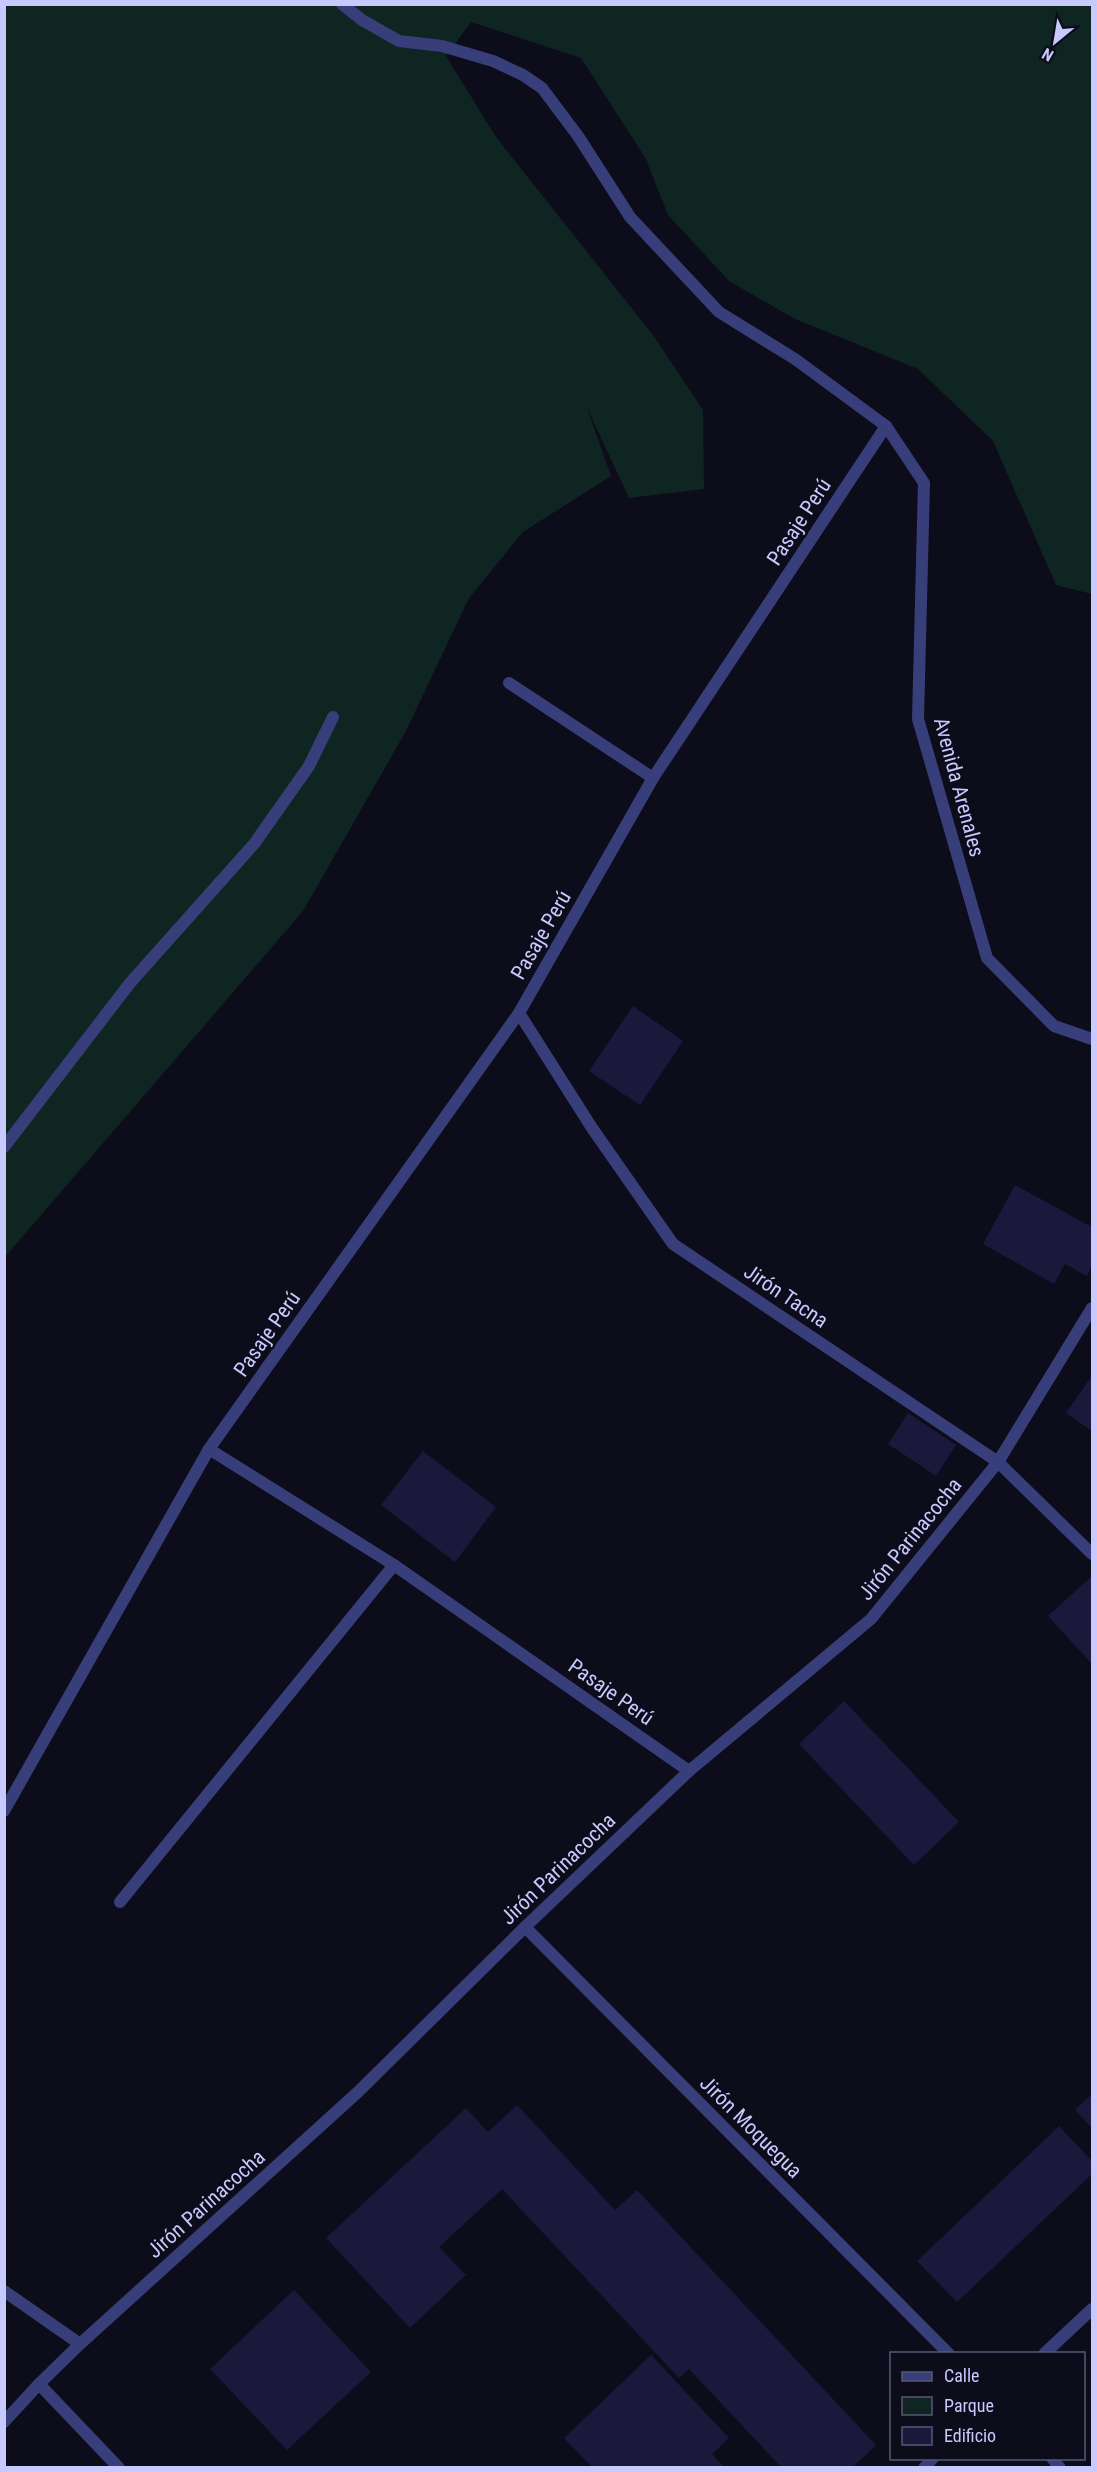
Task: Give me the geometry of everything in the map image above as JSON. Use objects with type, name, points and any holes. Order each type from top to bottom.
[{"type":"street","name":"Avenida Arenales","points":[[342,4],[362,20],[399,41],[442,46],[493,61],[523,75],[542,88],[578,136],[630,217],[719,312],[795,359],[886,426],[924,483],[918,719],[987,958],[1054,1026],[1092,1039]]},
{"type":"street","name":"Pasaje Perú","points":[[4,1811],[209,1449],[519,1013],[653,778],[886,426]]},
{"type":"street","points":[[509,683],[653,778]]},
{"type":"street","points":[[4,1147],[130,983],[254,844],[309,766],[333,717]]},
{"type":"street","name":"Jirón Tacna","points":[[519,1013],[592,1128],[673,1244],[998,1462],[1092,1554]]},
{"type":"street","name":"Jirón Parinacocha","points":[[4,2422],[80,2344],[358,2092],[525,1927],[689,1771],[871,1619],[998,1462],[1092,1308]]},
{"type":"street","name":"Pasaje Perú","points":[[209,1449],[394,1565],[689,1771]]},
{"type":"street","points":[[120,1902],[394,1565]]},
{"type":"street","name":"Jirón Moquegua","points":[[525,1927],[947,2352]]},
{"type":"street","points":[[4,2291],[80,2344]]},
{"type":"street","points":[[1046,2352],[1092,2309]]},
{"type":"street","points":[[39,2384],[119,2468]]},
{"type":"green space","points":[[5,5],[1092,5],[1092,594],[1056,585],[993,441],[918,369],[795,319],[729,281],[668,215],[646,159],[581,58],[471,22],[446,56],[496,137],[653,335],[703,410],[704,489],[629,498],[587,408],[611,476],[523,532],[469,598],[405,733],[303,911],[5,1257]]},
{"type":"building","points":[[633,1006],[683,1041],[640,1105],[589,1071]]},
{"type":"building","points":[[1015,1185],[1092,1227],[1092,1265],[1087,1276],[1065,1264],[1054,1284],[983,1244]]},
{"type":"building","points":[[1092,1378],[1092,1431],[1066,1413]]},
{"type":"building","points":[[908,1413],[956,1445],[936,1476],[888,1444]]},
{"type":"building","points":[[423,1451],[496,1507],[455,1562],[381,1505]]},
{"type":"building","points":[[1092,1576],[1092,1664],[1048,1616]]},
{"type":"building","points":[[844,1701],[959,1822],[914,1865],[799,1744]]},
{"type":"building","points":[[1092,2094],[1092,2128],[1075,2110]]},
{"type":"building","points":[[517,2105],[615,2210],[637,2190],[876,2445],[852,2468],[782,2468],[689,2369],[679,2378],[502,2189],[439,2247],[466,2275],[410,2328],[326,2238],[466,2108],[488,2132]]},
{"type":"building","points":[[1059,2126],[1092,2161],[1092,2174],[957,2302],[917,2261]]},
{"type":"building","points":[[294,2290],[371,2372],[287,2450],[210,2369]]},
{"type":"building","points":[[651,2355],[729,2438],[712,2454],[725,2468],[593,2468],[564,2438]]}]
